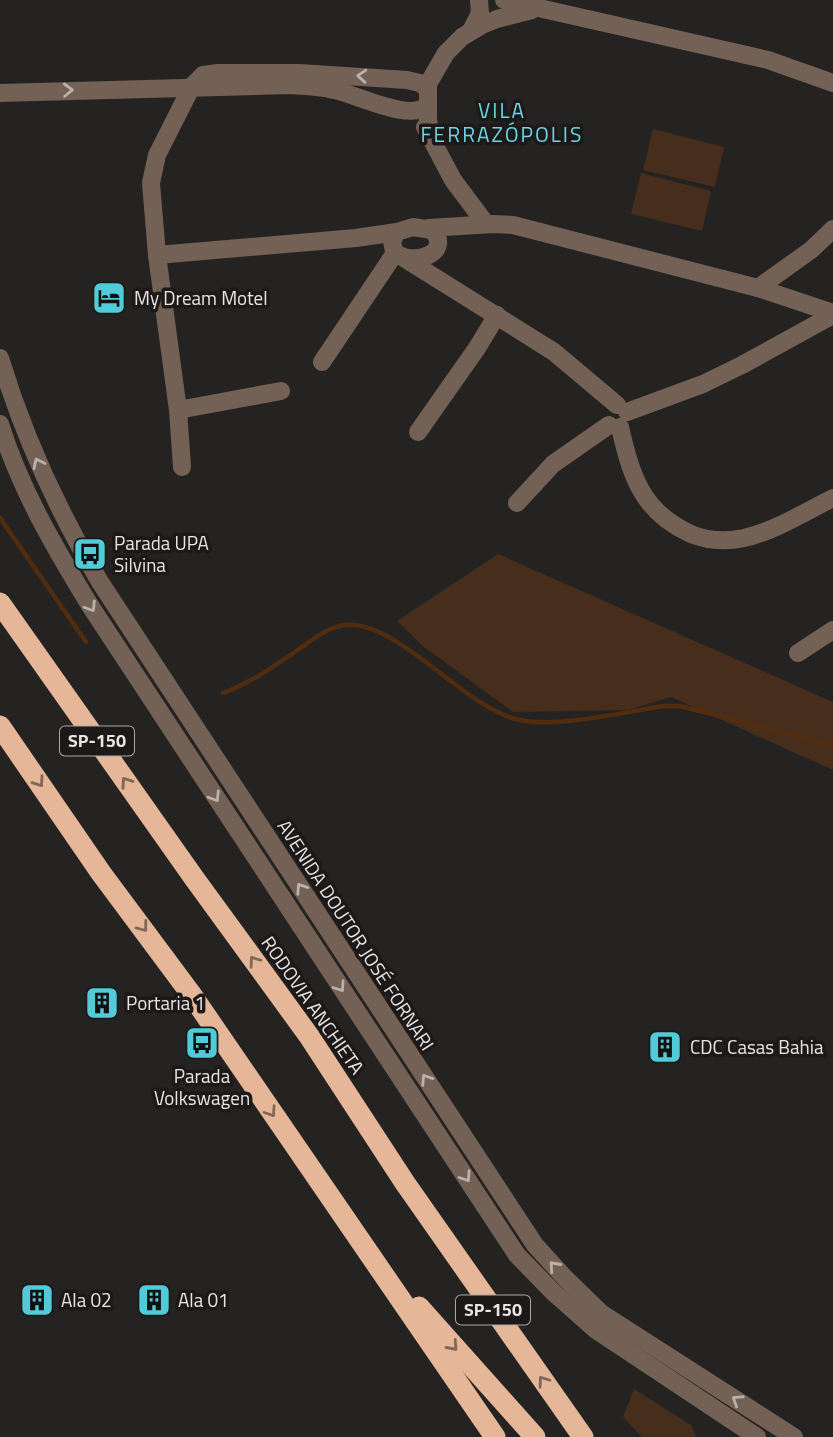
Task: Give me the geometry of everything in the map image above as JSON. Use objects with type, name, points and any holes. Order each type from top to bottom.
[{"type":"highway","name":"RODOVIA ANCHIETA","points":[[0,603],[309,1036],[405,1182],[583,1437]]},
{"type":"highway","name":"SP-150","points":[[0,726],[101,873],[177,974],[495,1437]]},
{"type":"highway","name":"SP-150","points":[[359,1240],[535,1437]]},
{"type":"street","points":[[471,31],[480,13],[479,0]]},
{"type":"street","points":[[504,0],[768,60],[833,83]]},
{"type":"street","points":[[423,102],[433,74],[446,52],[471,31],[497,19],[541,9]]},
{"type":"street","points":[[182,467],[178,410],[157,256],[151,174],[157,155],[192,86],[200,77],[210,73],[264,73],[407,80],[420,83],[430,134],[478,225]]},
{"type":"street","points":[[0,93],[289,85],[423,102]]},
{"type":"street","points":[[170,131],[213,86]]},
{"type":"street","points":[[157,256],[356,238],[423,257],[450,235],[478,225]]},
{"type":"street","points":[[323,362],[411,228],[513,225],[758,288],[833,314]]},
{"type":"street","points":[[429,228],[437,235],[436,263],[444,282]]},
{"type":"street","points":[[758,288],[811,250],[833,229]]},
{"type":"street","points":[[397,248],[444,282],[554,352],[588,381],[616,416],[633,474],[649,505],[666,520],[698,536],[721,541],[751,536],[833,498]]},
{"type":"street","points":[[517,503],[553,464],[616,416],[652,404],[732,370],[833,314]]},
{"type":"street","points":[[418,432],[497,316]]},
{"type":"street","name":"AVENIDA DOUTOR JOSÉ FORNARI","points":[[0,358],[32,451],[72,534],[100,582],[535,1245],[601,1313],[794,1437]]},
{"type":"street","points":[[178,410],[281,391]]},
{"type":"street","points":[[0,424],[48,535],[91,607],[517,1255],[596,1330],[757,1437]]},
{"type":"street","points":[[798,653],[833,629]]},
{"type":"shaded area","points":[[653,129],[724,147],[715,187],[643,170]]},
{"type":"shaded area","points":[[641,173],[711,191],[702,231],[631,214]]},
{"type":"shaded area","points":[[498,554],[833,702],[833,770],[671,697],[628,710],[513,712],[424,647],[397,621]]},
{"type":"shaded area","points":[[634,1389],[691,1425],[697,1437],[642,1437],[623,1417]]},
{"type":"waterway","points":[[0,518],[86,642]]},
{"type":"waterway","points":[[223,693],[264,673],[327,631],[344,625],[364,627],[386,635],[477,700],[499,713],[520,720],[572,721],[664,706],[680,706],[833,745]]},
{"type":"place","name":"My Dream Motel","points":[[109,298]]},
{"type":"place","name":"Parada UPA Silvina","points":[[90,554]]},
{"type":"place","name":"Portaria 1","points":[[102,1003]]},
{"type":"place","name":"Parada Volkswagen","points":[[202,1043]]},
{"type":"place","name":"CDC Casas Bahia","points":[[665,1047]]},
{"type":"place","name":"Ala 02","points":[[37,1300]]},
{"type":"place","name":"Ala 01","points":[[154,1300]]},
{"type":"district","name":"VILA FERRAZÓPOLIS","points":[[502,123]]}]
